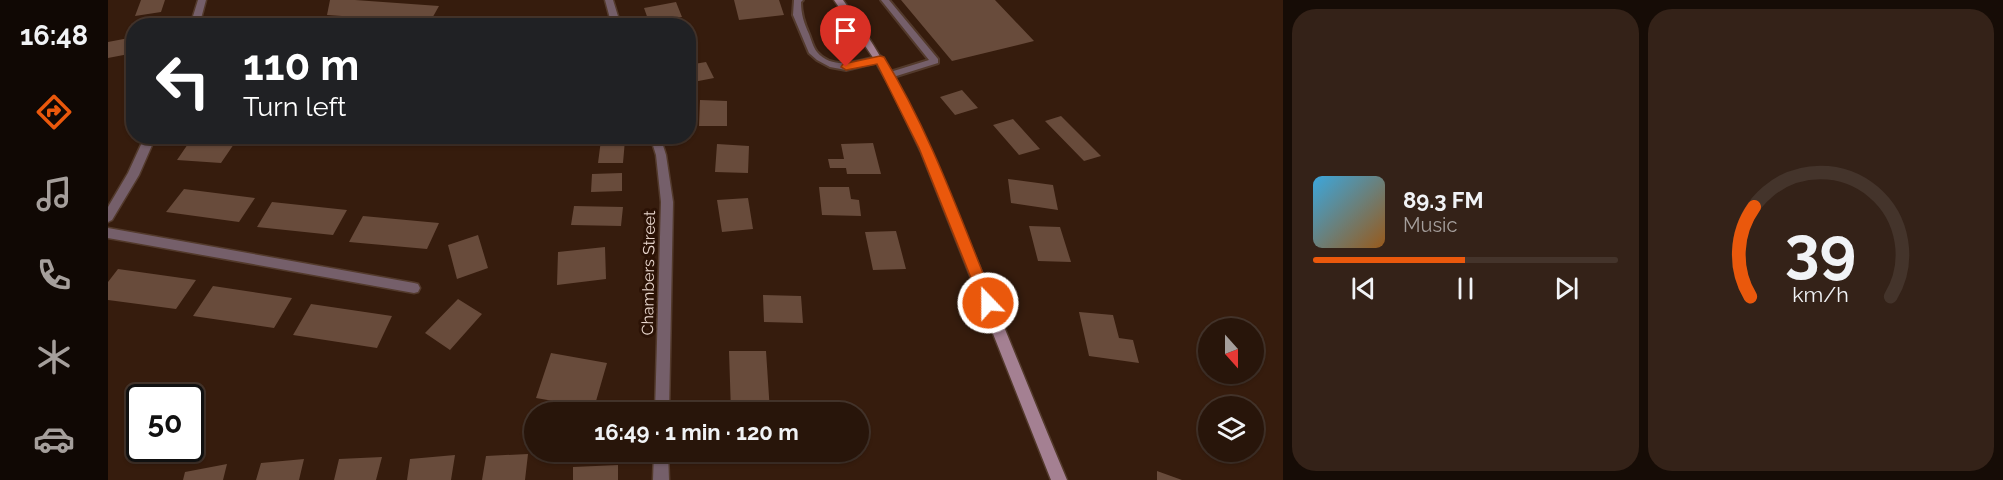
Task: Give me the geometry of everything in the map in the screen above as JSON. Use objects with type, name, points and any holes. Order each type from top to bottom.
[{"type":"main road","points":[[838,0],[862,31],[890,75],[926,148],[1059,480]]},
{"type":"street","points":[[196,18],[202,0]]},
{"type":"street","points":[[609,0],[615,18]]},
{"type":"street","points":[[108,217],[134,175],[148,144]]},
{"type":"street","name":"Chambers Street","points":[[658,144],[667,202],[662,402]]},
{"type":"street","points":[[108,233],[414,288]]},
{"type":"street","points":[[661,462],[661,480]]},
{"type":"lane","points":[[799,0],[797,15],[813,53],[834,65],[846,67],[880,59]]},
{"type":"lane","points":[[885,0],[935,61],[890,75]]},
{"type":"building","points":[[141,0],[165,0],[161,12],[135,16]]},
{"type":"building","points":[[330,0],[439,6],[432,18],[327,15]]},
{"type":"building","points":[[734,0],[779,0],[784,15],[739,20]]},
{"type":"building","points":[[901,0],[995,0],[1034,41],[952,61]]},
{"type":"building","points":[[676,2],[682,17],[648,18],[644,8]]},
{"type":"building","points":[[126,39],[126,55],[108,58],[108,42]]},
{"type":"building","points":[[706,62],[714,78],[696,81],[696,64]]},
{"type":"building","points":[[962,90],[978,108],[955,115],[940,97]]},
{"type":"building","points":[[700,100],[727,101],[727,126],[699,126]]},
{"type":"building","points":[[1061,116],[1101,156],[1084,161],[1045,121]]},
{"type":"building","points":[[1013,119],[1040,149],[1019,155],[993,125]]},
{"type":"building","points":[[873,143],[881,174],[847,174],[846,168],[830,168],[828,159],[844,159],[841,144]]},
{"type":"building","points":[[188,144],[234,144],[221,163],[177,160]]},
{"type":"building","points":[[600,144],[625,144],[623,163],[598,163]]},
{"type":"building","points":[[717,144],[749,146],[748,173],[715,172]]},
{"type":"building","points":[[622,173],[622,191],[591,192],[592,174]]},
{"type":"building","points":[[1008,179],[1053,185],[1058,210],[1011,203]]},
{"type":"building","points":[[819,187],[849,187],[851,199],[859,200],[861,216],[822,215]]},
{"type":"building","points":[[184,189],[255,198],[239,222],[166,212]]},
{"type":"building","points":[[748,198],[753,229],[722,232],[717,200]]},
{"type":"building","points":[[272,202],[347,210],[333,235],[257,227]]},
{"type":"building","points":[[574,206],[623,207],[621,226],[571,225]]},
{"type":"building","points":[[363,216],[439,223],[427,249],[349,242]]},
{"type":"building","points":[[1029,226],[1060,227],[1071,262],[1038,261]]},
{"type":"building","points":[[896,231],[906,269],[873,270],[865,232]]},
{"type":"building","points":[[478,235],[488,268],[457,279],[448,245]]},
{"type":"building","points":[[605,247],[606,279],[557,285],[558,252]]},
{"type":"building","points":[[118,269],[196,280],[176,309],[108,300],[108,282]]},
{"type":"building","points":[[213,286],[292,298],[274,328],[193,316]]},
{"type":"building","points":[[763,295],[801,296],[803,323],[764,322]]},
{"type":"building","points":[[458,299],[482,314],[450,350],[425,333]]},
{"type":"building","points":[[311,304],[392,316],[377,348],[293,335]]},
{"type":"building","points":[[1079,312],[1113,315],[1119,338],[1133,340],[1139,363],[1089,356]]},
{"type":"building","points":[[729,351],[766,351],[769,402],[731,402]]},
{"type":"building","points":[[551,353],[607,363],[596,402],[559,402],[536,398]]},
{"type":"building","points":[[524,454],[524,462],[527,462],[525,480],[482,480],[486,456]]},
{"type":"building","points":[[455,455],[451,480],[407,480],[410,459]]},
{"type":"building","points":[[382,457],[376,480],[334,480],[339,459]]},
{"type":"building","points":[[304,459],[299,480],[256,480],[261,463]]},
{"type":"building","points":[[227,464],[223,480],[183,480],[185,472]]},
{"type":"building","points":[[618,465],[618,480],[573,480],[573,467]]},
{"type":"building","points":[[1157,471],[1182,480],[1157,480]]},
{"type":"route","points":[[846,67],[880,59],[890,75],[926,148],[988,303]]}]
